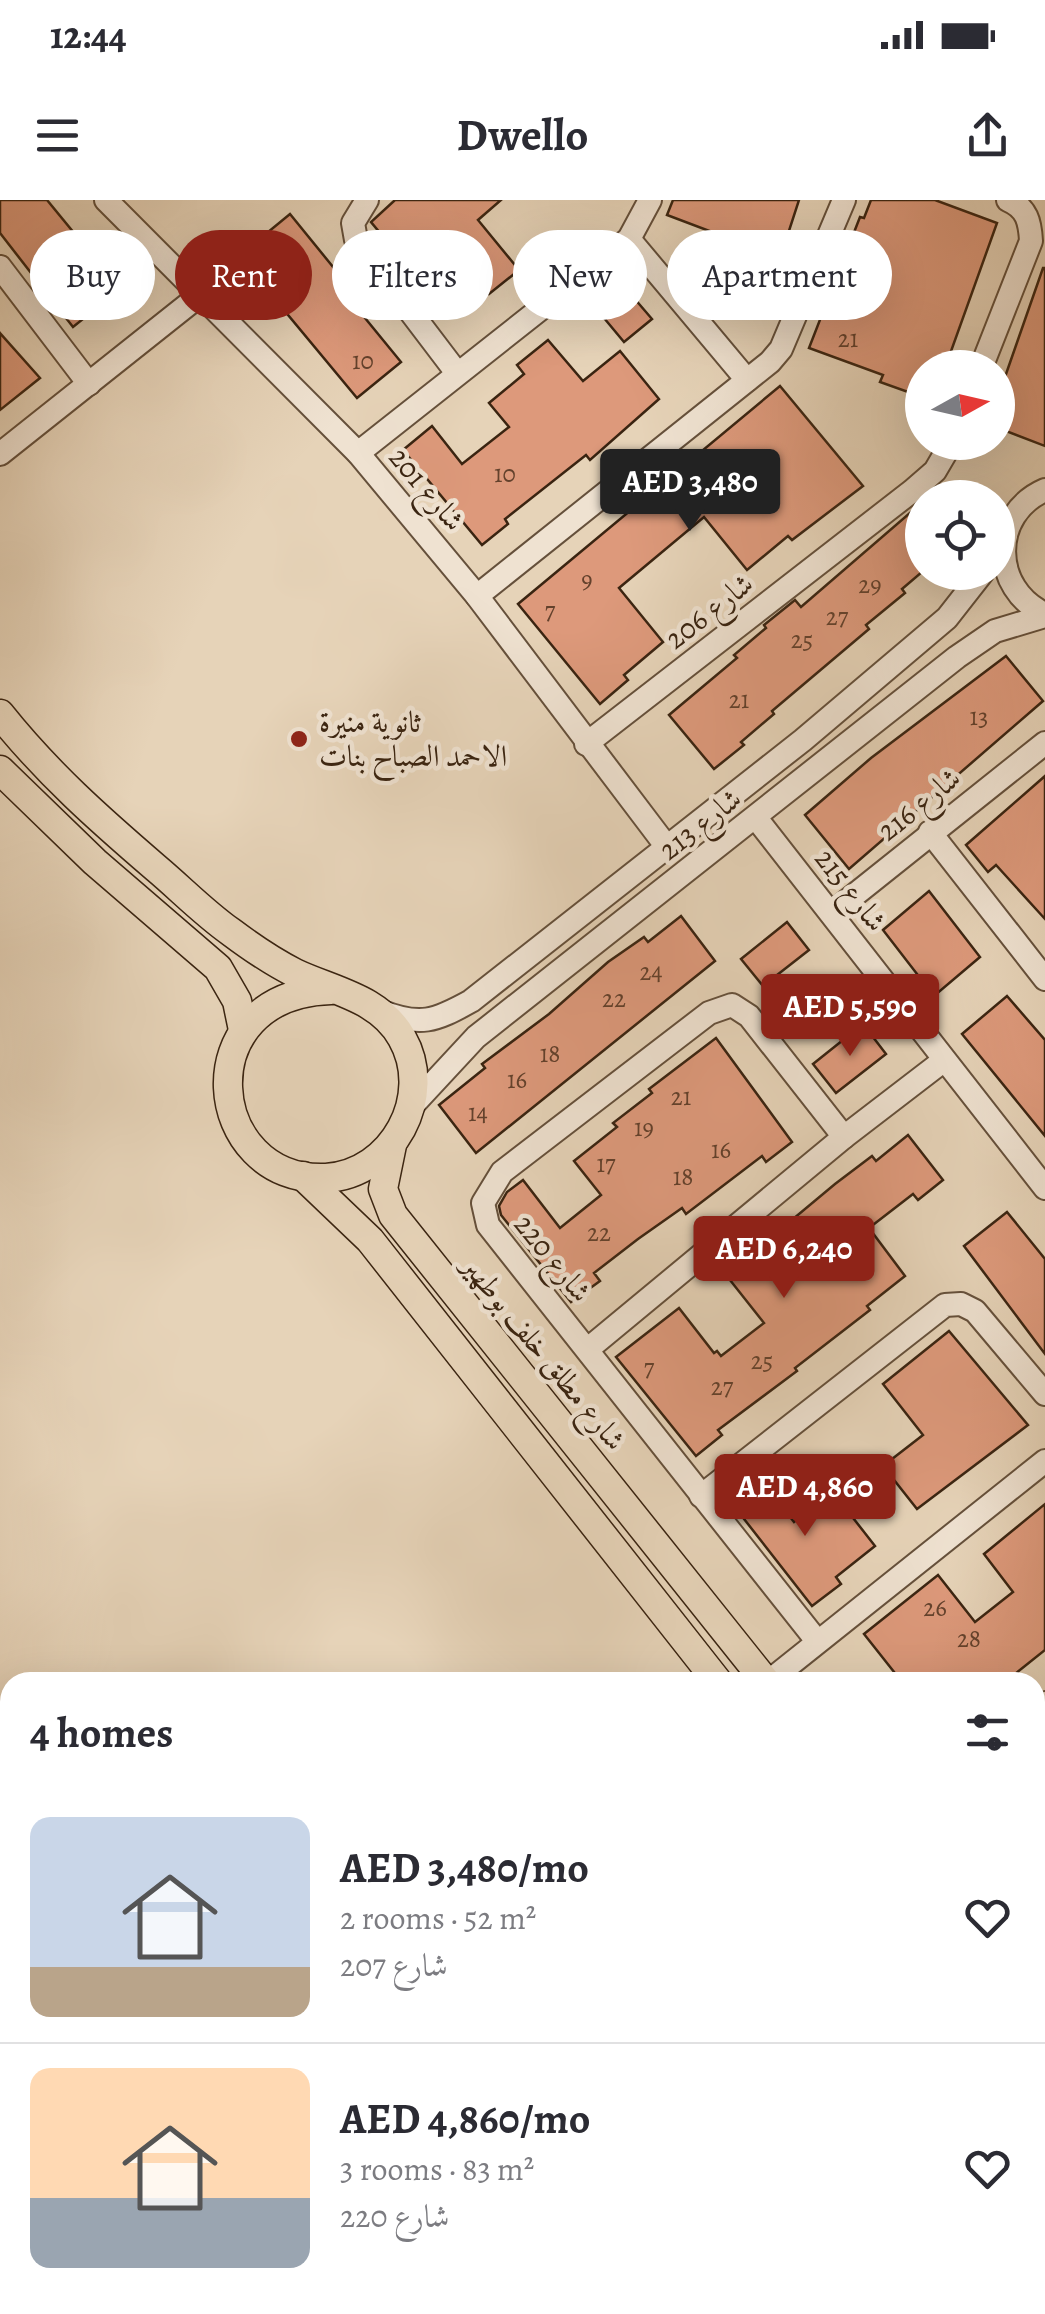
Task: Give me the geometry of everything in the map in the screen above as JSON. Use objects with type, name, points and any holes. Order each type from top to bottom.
[{"type":"main road","points":[[0,714],[59,783],[229,931],[290,970],[380,1011],[402,1038],[414,1072],[411,1107],[392,1145],[374,1162],[352,1173],[328,1178],[303,1176],[274,1166],[250,1146],[234,1120],[227,1089],[230,1058],[243,1030],[260,1011],[306,990],[331,990]]},
{"type":"main road","points":[[0,770],[95,862],[218,968],[237,1000],[243,1030]]},
{"type":"main road","name":"شارع مطلق خلف بوطهير","points":[[392,1145],[383,1189],[392,1215],[759,1672]]},
{"type":"main road","points":[[303,1176],[370,1240],[710,1672]]},
{"type":"street","name":"شارع 201","points":[[106,200],[175,270]]},
{"type":"street","points":[[367,200],[352,223],[356,240],[457,374]]},
{"type":"street","points":[[634,230],[650,200]]},
{"type":"street","points":[[477,596],[781,350],[844,200]]},
{"type":"street","points":[[989,350],[1031,241],[1030,223],[1020,205],[1008,200]]},
{"type":"street","points":[[647,261],[747,380]]},
{"type":"street","points":[[0,267],[89,384]]},
{"type":"street","points":[[0,454],[175,316]]},
{"type":"street","name":"شارع 201","points":[[224,320],[358,453],[477,596],[666,847]]},
{"type":"street","points":[[358,453],[526,320]]},
{"type":"street","name":"شارع 206","points":[[586,744],[912,492],[941,460]]},
{"type":"street","points":[[1015,514],[1045,490]]},
{"type":"street","name":"شارع 213","points":[[380,1011],[406,1022],[421,1022],[439,1018],[471,1001],[803,740],[947,618],[969,590]]},
{"type":"street","points":[[1015,590],[1045,615]]},
{"type":"street","name":"شارع 213","points":[[411,1107],[476,1036],[957,656],[995,632],[1045,615]]},
{"type":"street","name":"شارع 216","points":[[832,913],[1045,743]]},
{"type":"street","name":"شارع 215","points":[[756,818],[1045,1188]]},
{"type":"street","points":[[930,832],[1045,978]]},
{"type":"street","name":"شارع 220","points":[[817,1641],[488,1225],[484,1203],[502,1172],[709,1014],[732,1006],[749,1016],[844,1137]]},
{"type":"street","points":[[588,1350],[844,1137],[943,1061]]},
{"type":"street","points":[[701,1496],[945,1305],[961,1304],[975,1311],[1045,1394]]},
{"type":"street","points":[[779,1672],[1045,1461]]},
{"type":"building","points":[[0,200],[47,200],[72,230],[30,230],[30,272],[0,233]]},
{"type":"building","points":[[395,200],[501,200],[478,220],[486,230],[378,230],[371,222]]},
{"type":"building","points":[[673,200],[799,200],[789,230],[707,230],[667,215]]},
{"type":"building","points":[[871,200],[935,200],[997,223],[951,350],[905,350],[905,391],[880,382],[883,375],[809,348],[820,320],[892,320],[892,230],[855,230],[860,217],[864,218]]},
{"type":"building","points":[[290,214],[303,230],[271,230]]},
{"type":"building","points":[[493,238],[513,263],[513,275],[493,291]]},
{"type":"building","points":[[312,241],[332,266],[332,320],[367,320],[401,362],[357,398],[292,320],[312,320]]},
{"type":"building","points":[[1045,268],[1045,446],[1015,435],[1014,350]]},
{"type":"building","points":[[647,313],[652,319],[624,342],[606,320],[647,320]]},
{"type":"building","points":[[0,333],[40,378],[0,410]]},
{"type":"building","points":[[548,340],[583,381],[620,351],[659,399],[590,460],[586,455],[505,519],[508,524],[482,545],[403,450],[432,426],[462,464],[509,427],[489,403],[524,374],[517,365]]},
{"type":"building","points":[[780,386],[863,486],[792,540],[788,536],[747,570],[704,517],[619,588],[663,642],[624,675],[628,680],[600,704],[518,604]]},
{"type":"building","points":[[905,517],[902,589],[905,593],[866,625],[869,629],[772,711],[774,714],[741,742],[744,745],[714,769],[669,715],[737,658],[734,655],[766,628],[764,625],[795,600],[801,607]]},
{"type":"building","points":[[1006,656],[1043,701],[849,869],[805,815],[871,758]]},
{"type":"building","points":[[1045,776],[1045,919],[996,865],[988,872],[966,845]]},
{"type":"building","points":[[929,891],[980,957],[934,996],[883,930]]},
{"type":"building","points":[[681,916],[715,961],[476,1153],[439,1105],[485,1068],[482,1064],[549,1014],[608,962],[644,937],[648,942]]},
{"type":"building","points":[[787,922],[809,950],[763,986],[741,959]]},
{"type":"building","points":[[1007,996],[1045,1040],[1045,1136],[962,1034]]},
{"type":"building","points":[[863,1024],[886,1054],[836,1093],[813,1064]]},
{"type":"building","points":[[716,1038],[792,1142],[766,1162],[762,1156],[686,1214],[682,1208],[638,1239],[594,1273],[600,1281],[571,1302],[501,1215],[499,1206],[507,1192],[523,1180],[560,1228],[601,1195],[574,1161],[617,1127],[613,1123],[652,1093],[649,1089]]},
{"type":"building","points":[[908,1135],[943,1180],[918,1200],[913,1194],[869,1228],[905,1276],[867,1306],[870,1310],[795,1368],[797,1371],[718,1430],[722,1435],[696,1456],[616,1357],[679,1308],[714,1353],[717,1351],[721,1356],[764,1323],[726,1275],[835,1184],[872,1156],[876,1161]]},
{"type":"building","points":[[1007,1212],[1045,1259],[1045,1354],[964,1246]]},
{"type":"building","points":[[949,1331],[1028,1425],[917,1509],[883,1466],[923,1435],[883,1384]]},
{"type":"building","points":[[759,1477],[794,1522],[832,1491],[875,1546],[836,1577],[841,1584],[812,1606],[730,1501]]},
{"type":"building","points":[[1045,1504],[1045,1650],[1018,1672],[894,1672],[864,1634],[938,1575],[975,1622],[1013,1592],[984,1554]]},
{"type":"place","name":"ثانوية منيرة الاحمد الصباح بنات","points":[[299,739]]}]
